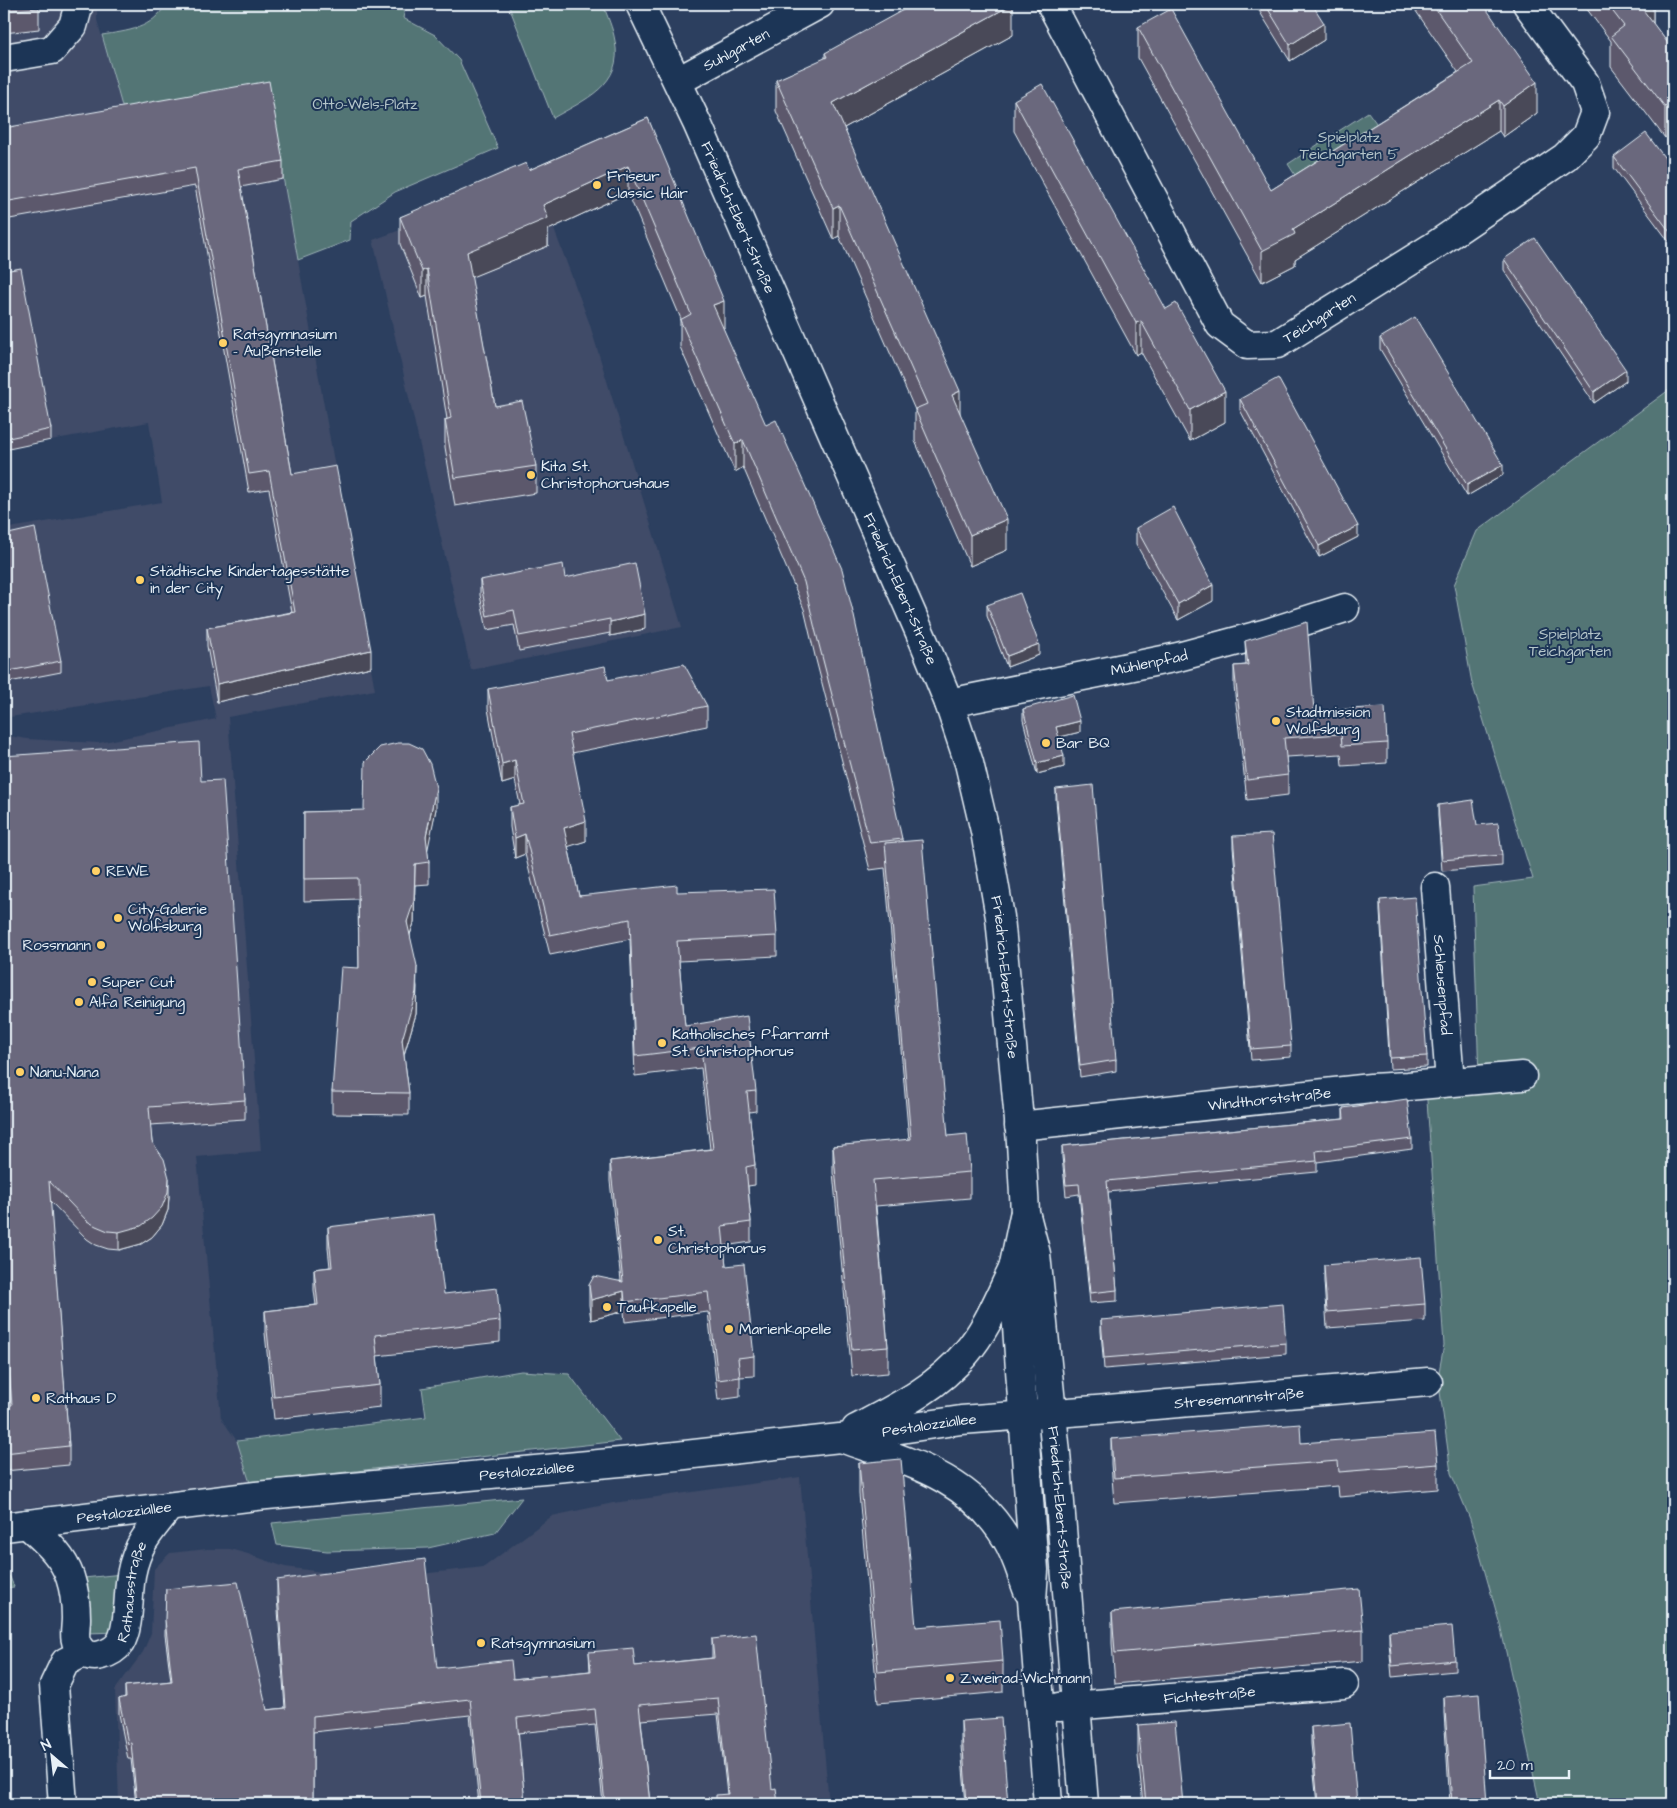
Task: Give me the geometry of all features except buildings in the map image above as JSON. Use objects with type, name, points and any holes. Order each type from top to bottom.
[{"type":"street","points":[[4,58],[52,50],[73,26],[79,4]]},
{"type":"street","name":"Friedrich-Ebert-Straße","points":[[640,4],[678,82],[840,448],[949,703],[969,763],[985,831],[998,907],[1019,1126],[1025,1212],[1036,1254],[1058,1476],[1084,1804]]},
{"type":"street","name":"Suhlgarten","points":[[678,82],[820,4]]},
{"type":"street","name":"Teichgarten","points":[[1051,4],[1220,325],[1247,346],[1276,344],[1431,248],[1565,156],[1586,136],[1595,112],[1585,83],[1527,4]]},
{"type":"street","name":"Mühlenpfad","points":[[949,703],[1178,657],[1267,633],[1345,608]]},
{"type":"street","name":"Schleusenpfad","points":[[1435,887],[1450,1082]]},
{"type":"street","name":"Windthorststraße","points":[[1019,1126],[1371,1088],[1522,1076]]},
{"type":"street","name":"Friedrich-Ebert-Straße","points":[[1025,1212],[1012,1269],[1034,1570],[1032,1600],[1048,1804]]},
{"type":"street","points":[[840,1438],[915,1397],[942,1377],[967,1353],[985,1325],[1012,1269]]},
{"type":"street","name":"Stresemannstraße","points":[[1051,1412],[1428,1382]]},
{"type":"street","name":"Pestalozziallee","points":[[15,1526],[256,1496],[631,1461],[840,1438],[961,1420],[1051,1412]]},
{"type":"street","points":[[840,1438],[930,1470],[972,1497],[989,1513],[1007,1539],[1032,1600]]},
{"type":"street","name":"Rathausstraße","points":[[83,1653],[96,1657],[112,1652],[121,1642],[126,1623],[130,1580],[135,1560],[141,1545],[169,1507]]},
{"type":"street","points":[[15,1526],[53,1548],[70,1577],[76,1619],[76,1644],[83,1653],[65,1662],[54,1685],[63,1804]]},
{"type":"street","name":"Fichtestraße","points":[[1041,1708],[1344,1684]]},
{"type":"shaded area","points":[[4,4],[97,4],[97,20],[127,124],[269,99],[375,690],[228,717],[261,1151],[197,1157],[221,1418],[237,1441],[250,1483],[4,1510],[4,735],[27,739],[99,743],[216,719],[209,686],[4,718],[4,529],[162,502],[149,422],[51,440],[21,279],[4,282]]},
{"type":"shaded area","name":"Kita St. Christophorushaus","points":[[534,176],[589,322],[682,627],[471,670],[373,240],[492,196]]},
{"type":"shaded area","name":"Ratsgymnasium","points":[[800,1477],[829,1804],[119,1804],[115,1690],[143,1652],[151,1633],[154,1569],[170,1553],[207,1549],[230,1549],[285,1567],[375,1579],[484,1567],[552,1516],[613,1503]]},
{"type":"green space","name":"Otto-Wels-Platz","points":[[166,4],[406,4],[403,18],[435,35],[459,60],[498,148],[395,192],[351,221],[350,240],[298,260],[269,99],[127,124],[102,35],[130,30],[146,24],[154,19]]},
{"type":"green space","points":[[508,4],[603,4],[614,36],[616,56],[608,80],[589,97],[553,118]]},
{"type":"green space","name":"Spielplatz Teichgarten 5","points":[[1368,112],[1390,142],[1307,194],[1288,164]]},
{"type":"green space","name":"Spielplatz Teichgarten","points":[[1673,387],[1673,1804],[1540,1804],[1500,1625],[1470,1519],[1451,1473],[1438,1377],[1444,1345],[1426,1086],[1479,1080],[1473,887],[1533,879],[1472,683],[1454,585],[1477,531]]},
{"type":"green space","points":[[521,1371],[569,1374],[620,1441],[250,1483],[237,1441],[426,1417],[422,1388]]},
{"type":"green space","points":[[522,1498],[495,1533],[428,1548],[327,1551],[277,1545],[272,1523]]},
{"type":"green space","points":[[4,1573],[10,1577],[14,1587],[4,1588]]},
{"type":"green space","points":[[122,1574],[119,1632],[87,1633],[84,1578]]},
{"type":"place","name":"Friseur Classic Hair","points":[[597,185]]},
{"type":"place","name":"Ratsgymnasium - Außenstelle","points":[[223,343]]},
{"type":"place","name":"Kita St. Christophorushaus","points":[[531,475]]},
{"type":"place","name":"Städtische Kindertagesstätte in der City","points":[[140,580]]},
{"type":"place","name":"Stadtmission Wolfsburg","points":[[1276,721]]},
{"type":"place","name":"Bar BQ","points":[[1046,743]]},
{"type":"place","name":"REWE","points":[[96,871]]},
{"type":"place","name":"City-Galerie Wolfsburg","points":[[118,918]]},
{"type":"place","name":"Rossmann","points":[[101,945]]},
{"type":"place","name":"Super Cut","points":[[92,982]]},
{"type":"place","name":"Alfa Reinigung","points":[[79,1002]]},
{"type":"place","name":"Katholisches Pfarramt St. Christophorus","points":[[662,1043]]},
{"type":"place","name":"Nanu-Nana","points":[[20,1072]]},
{"type":"place","name":"St. Christophorus","points":[[658,1240]]},
{"type":"place","name":"Taufkapelle","points":[[607,1307]]},
{"type":"place","name":"Marienkapelle","points":[[729,1329]]},
{"type":"place","name":"Rathaus D","points":[[36,1398]]},
{"type":"place","name":"Ratsgymnasium","points":[[481,1643]]},
{"type":"place","name":"Zweirad-Wichmann","points":[[950,1678]]}]
